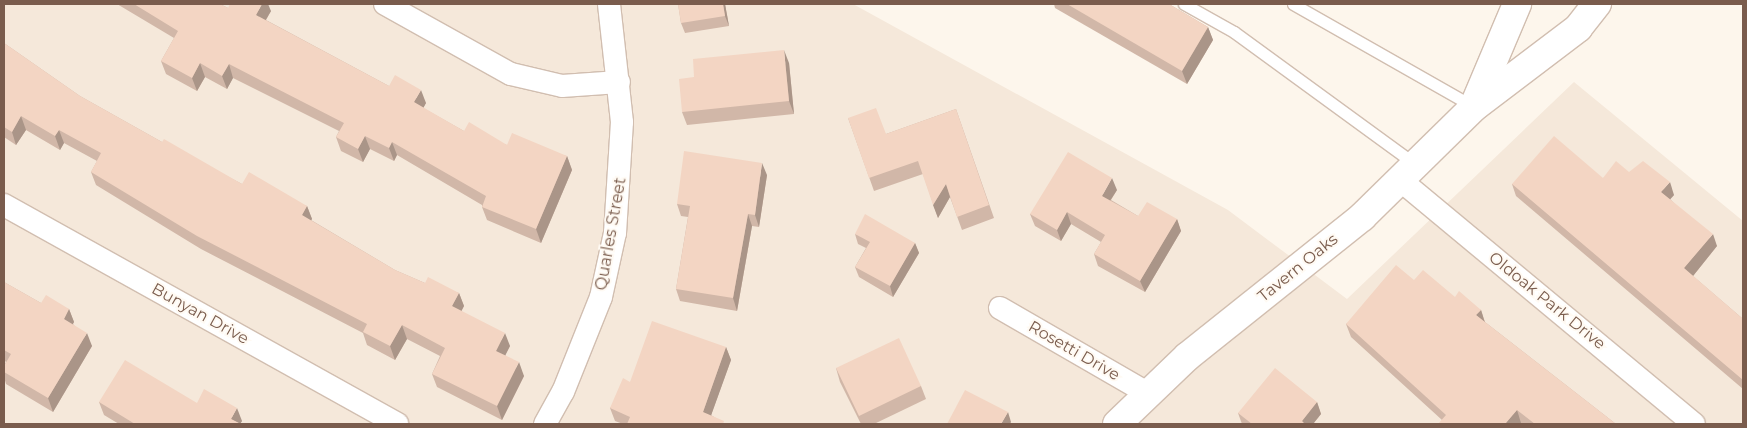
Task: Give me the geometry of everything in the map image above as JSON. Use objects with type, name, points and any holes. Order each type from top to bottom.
[{"type":"street","points":[[385,4],[511,74],[562,86],[619,82]]},
{"type":"street","name":"Quarles Street","points":[[545,424],[563,392],[600,297],[615,233],[623,167],[619,82],[609,4]]},
{"type":"street","name":"Tavern Oaks","points":[[1474,107],[1517,4]]},
{"type":"street","name":"Tavern Oaks","points":[[1117,424],[1147,393],[1362,217],[1474,107],[1578,28],[1597,4]]},
{"type":"street","name":"Oldoak Park Drive","points":[[1407,172],[1694,424]]},
{"type":"street","name":"Bunyan Drive","points":[[4,205],[396,424]]},
{"type":"street","name":"Rosetti Drive","points":[[1000,308],[1147,393]]},
{"type":"lane","points":[[1184,4],[1234,32],[1407,172]]},
{"type":"lane","points":[[1293,4],[1474,107]]},
{"type":"shaded area","points":[[4,4],[853,4],[1228,210],[1347,299],[1574,82],[1743,221],[1743,424],[4,424]]},
{"type":"building","points":[[134,4],[220,4],[228,8],[230,4],[262,4],[256,15],[389,86],[395,75],[421,90],[414,102],[464,131],[469,122],[507,145],[512,133],[567,156],[536,229],[482,207],[486,196],[392,142],[389,148],[365,136],[358,149],[336,137],[344,123],[229,64],[222,76],[200,63],[192,78],[161,61],[178,31]]},
{"type":"building","points":[[678,4],[723,4],[725,16],[681,23]]},
{"type":"building","points":[[1067,4],[1169,4],[1208,27],[1182,71]]},
{"type":"building","points":[[4,43],[80,96],[162,142],[164,139],[242,184],[249,172],[307,206],[302,215],[395,270],[425,283],[428,277],[459,293],[452,306],[505,333],[496,351],[519,362],[497,406],[432,374],[445,348],[402,325],[390,346],[363,332],[367,324],[197,236],[91,172],[101,153],[59,130],[55,136],[21,116],[12,132],[4,127]]},
{"type":"building","points":[[784,50],[789,101],[682,112],[679,79],[694,77],[693,59]]},
{"type":"building","points":[[876,108],[886,134],[956,109],[989,205],[957,217],[946,184],[933,205],[918,161],[869,178],[848,118]]},
{"type":"building","points":[[1554,136],[1603,178],[1616,161],[1629,172],[1643,161],[1670,182],[1661,192],[1713,234],[1684,268],[1743,319],[1743,380],[1512,184]]},
{"type":"building","points":[[684,151],[762,163],[755,215],[748,214],[733,298],[676,289],[690,206],[677,204]]},
{"type":"building","points":[[1068,152],[1112,178],[1102,196],[1138,216],[1147,202],[1177,219],[1140,281],[1094,254],[1105,235],[1067,212],[1057,230],[1030,214]]},
{"type":"building","points":[[865,214],[915,243],[890,286],[855,267],[870,242],[855,234]]},
{"type":"building","points":[[1396,265],[1414,280],[1423,270],[1455,297],[1459,291],[1481,310],[1476,315],[1616,424],[1535,424],[1517,410],[1505,424],[1438,424],[1446,415],[1346,324]]},
{"type":"building","points":[[4,282],[41,303],[46,295],[69,309],[64,319],[87,333],[48,398],[4,372],[4,366],[11,354],[4,350]]},
{"type":"building","points":[[652,321],[726,347],[703,412],[724,421],[723,424],[627,424],[630,417],[610,408],[623,378],[630,382]]},
{"type":"building","points":[[899,338],[921,386],[859,416],[836,368]]},
{"type":"building","points":[[125,360],[197,403],[204,389],[237,408],[231,419],[241,424],[135,424],[99,402]]},
{"type":"building","points":[[1275,368],[1317,402],[1302,421],[1305,424],[1252,424],[1238,413]]},
{"type":"building","points":[[965,390],[1008,412],[1001,424],[947,424]]}]
